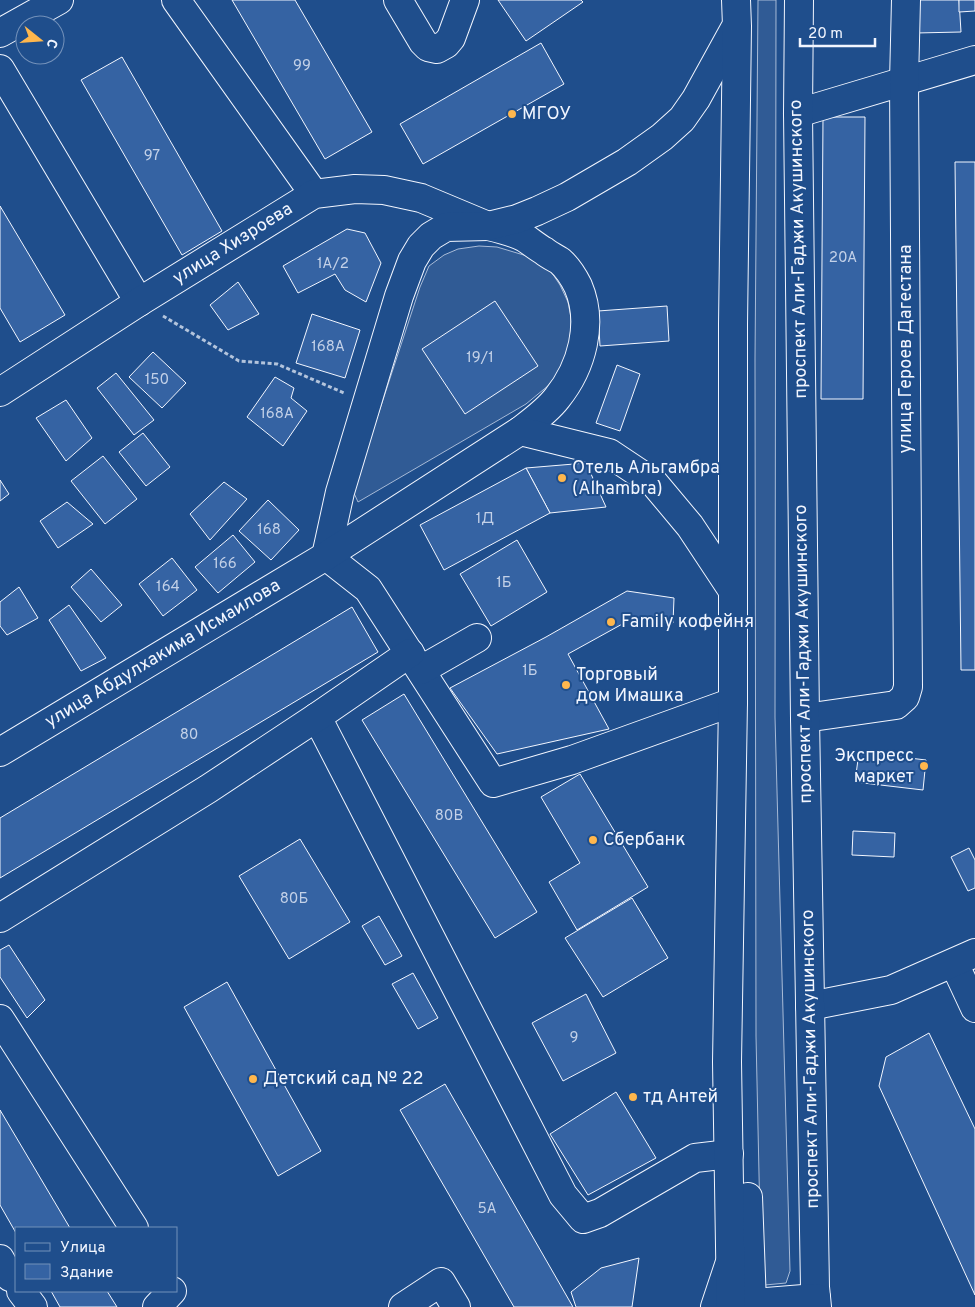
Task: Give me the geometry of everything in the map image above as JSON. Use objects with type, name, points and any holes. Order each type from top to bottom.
[{"type":"main road","points":[[0,33],[59,0]]},
{"type":"main road","points":[[176,0],[314,194]]},
{"type":"main road","points":[[398,0],[423,42],[428,47],[437,49],[446,44],[451,38],[465,0]]},
{"type":"main road","name":"проспект Али-Гаджи Акушинского","points":[[799,0],[798,113],[805,718],[816,1302]]},
{"type":"main road","name":"улица Героев Дагестана","points":[[805,718],[896,704],[905,697],[908,687],[904,82],[906,0]]},
{"type":"main road","points":[[733,702],[572,760],[493,783],[368,589],[326,556],[340,492],[367,403],[412,261],[421,246],[431,236],[446,227],[488,226],[517,219],[567,197],[626,162],[662,137],[682,119],[696,99],[736,13]]},
{"type":"main road","points":[[731,1307],[728,1062],[733,702],[733,324],[736,13]]},
{"type":"main road","points":[[798,113],[975,60]]},
{"type":"main road","points":[[0,68],[139,302]]},
{"type":"main road","name":"улица Хизроева","points":[[0,392],[139,302],[314,194],[355,189],[384,190],[421,198],[488,226]]},
{"type":"main road","name":"улица Абдулхакима Исмаилова","points":[[0,752],[326,556],[520,431],[542,414],[558,398],[572,377],[581,354],[586,312],[582,297],[574,278],[561,262],[524,238],[488,226]]},
{"type":"main road","points":[[520,431],[609,453],[654,483],[690,526],[733,591]]},
{"type":"main road","points":[[0,918],[208,789],[317,717],[415,662],[478,638]]},
{"type":"main road","points":[[317,717],[563,1195],[583,1219],[600,1213],[695,1158],[729,1154]]},
{"type":"main road","points":[[810,1006],[891,990],[964,958],[975,1008]]},
{"type":"main road","points":[[0,1019],[133,1227]]},
{"type":"main road","points":[[729,1154],[747,1177],[752,1303],[816,1302]]},
{"type":"main road","points":[[715,1307],[730,1261]]},
{"type":"main road","points":[[403,1307],[441,1282],[456,1307]]},
{"type":"main road","points":[[21,1292],[33,1307]]},
{"type":"main road","points":[[157,1307],[171,1292]]},
{"type":"path","points":[[139,302],[239,362],[277,364],[367,403]]},
{"type":"shaded area","points":[[758,0],[776,0],[775,717],[790,1271],[786,1283],[765,1285],[761,1266],[756,1036],[755,359]]},
{"type":"shaded area","points":[[479,246],[497,247],[527,256],[552,273],[568,302],[571,318],[570,342],[565,363],[549,385],[526,404],[358,502],[353,491],[420,287],[429,266],[444,255],[458,249]]},
{"type":"building","points":[[232,0],[295,0],[372,132],[325,159]]},
{"type":"building","points":[[498,0],[581,0],[583,2],[526,41]]},
{"type":"building","points":[[915,0],[959,0],[961,32],[916,33]]},
{"type":"building","points":[[959,0],[975,0],[975,11],[959,12]]},
{"type":"building","points":[[541,43],[564,84],[423,164],[400,124]]},
{"type":"building","points":[[122,57],[222,231],[182,255],[81,80]]},
{"type":"building","points":[[823,117],[865,117],[863,399],[821,399]]},
{"type":"building","points":[[955,162],[975,162],[975,670],[961,670]]},
{"type":"building","points":[[0,206],[65,315],[20,342],[0,308]]},
{"type":"building","points":[[347,229],[365,233],[381,263],[366,302],[345,290],[335,274],[298,293],[283,266]]},
{"type":"building","points":[[238,282],[259,314],[228,330],[210,305]]},
{"type":"building","points":[[495,301],[538,366],[465,414],[422,349]]},
{"type":"building","points":[[667,306],[669,341],[600,346],[598,311]]},
{"type":"building","points":[[312,314],[360,330],[345,378],[296,363]]},
{"type":"building","points":[[153,352],[186,383],[162,408],[129,377]]},
{"type":"building","points":[[617,365],[640,374],[620,431],[596,423]]},
{"type":"building","points":[[116,373],[154,420],[134,435],[97,388]]},
{"type":"building","points":[[275,377],[294,388],[291,398],[307,411],[283,446],[247,417]]},
{"type":"building","points":[[66,400],[92,438],[66,461],[36,418]]},
{"type":"building","points":[[143,433],[170,467],[146,486],[119,452]]},
{"type":"building","points":[[103,456],[137,499],[105,524],[71,481]]},
{"type":"building","points":[[586,463],[606,507],[550,513],[526,468]]},
{"type":"building","points":[[526,468],[550,513],[444,570],[420,525]]},
{"type":"building","points":[[0,480],[9,494],[0,501]]},
{"type":"building","points":[[224,482],[247,499],[210,540],[190,514]]},
{"type":"building","points":[[268,500],[299,530],[271,560],[239,531]]},
{"type":"building","points":[[67,502],[93,524],[58,548],[40,521]]},
{"type":"building","points":[[233,535],[255,562],[218,593],[195,567]]},
{"type":"building","points":[[517,540],[547,592],[491,626],[460,574]]},
{"type":"building","points":[[172,558],[197,590],[163,616],[139,584]]},
{"type":"building","points":[[91,569],[122,605],[101,622],[71,587]]},
{"type":"building","points":[[19,587],[38,618],[7,635],[0,626],[0,602]]},
{"type":"building","points":[[627,591],[674,598],[673,623],[635,617],[568,654],[609,729],[497,754],[450,688]]},
{"type":"building","points":[[69,605],[106,658],[81,671],[49,620]]},
{"type":"building","points":[[352,607],[378,652],[0,878],[0,818]]},
{"type":"building","points":[[404,694],[537,912],[495,938],[362,720]]},
{"type":"building","points":[[859,752],[926,760],[923,790],[855,782]]},
{"type":"building","points":[[580,774],[648,887],[577,930],[549,882],[580,863],[541,797]]},
{"type":"building","points":[[853,831],[895,833],[894,857],[852,855]]},
{"type":"building","points":[[300,839],[350,922],[289,959],[239,876]]},
{"type":"building","points":[[969,848],[975,860],[975,888],[968,891],[951,857]]},
{"type":"building","points":[[632,898],[668,958],[603,997],[565,938]]},
{"type":"building","points":[[379,916],[402,956],[385,965],[362,926]]},
{"type":"building","points":[[9,945],[45,1000],[27,1018],[0,977],[0,950]]},
{"type":"building","points":[[413,973],[438,1018],[418,1029],[392,984]]},
{"type":"building","name":"Детский сад № 22","points":[[227,982],[321,1151],[278,1176],[184,1007]]},
{"type":"building","points":[[586,994],[616,1053],[563,1081],[532,1023]]},
{"type":"building","points":[[929,1033],[975,1129],[975,1295],[879,1086],[886,1057]]},
{"type":"building","points":[[445,1084],[573,1307],[514,1307],[400,1110]]},
{"type":"building","points":[[616,1092],[656,1158],[588,1195],[550,1134]]},
{"type":"building","points":[[0,1110],[69,1227],[15,1227],[15,1231],[0,1205]]},
{"type":"building","points":[[639,1258],[632,1307],[576,1307],[571,1292],[601,1268]]},
{"type":"building","points":[[52,1292],[108,1292],[117,1307],[60,1307]]},
{"type":"place","name":"МГОУ","points":[[512,114]]},
{"type":"place","name":"Отель Альгамбра (Alhambra)","points":[[562,478]]},
{"type":"place","name":"Family кофейня","points":[[611,622]]},
{"type":"place","name":"Торговый дом Имашка","points":[[566,685]]},
{"type":"place","name":"Экспресс маркет","points":[[924,766]]},
{"type":"place","name":"Сбербанк","points":[[593,840]]},
{"type":"place","name":"Детский сад № 22","points":[[253,1079]]},
{"type":"place","name":"тд Антей","points":[[633,1097]]}]
